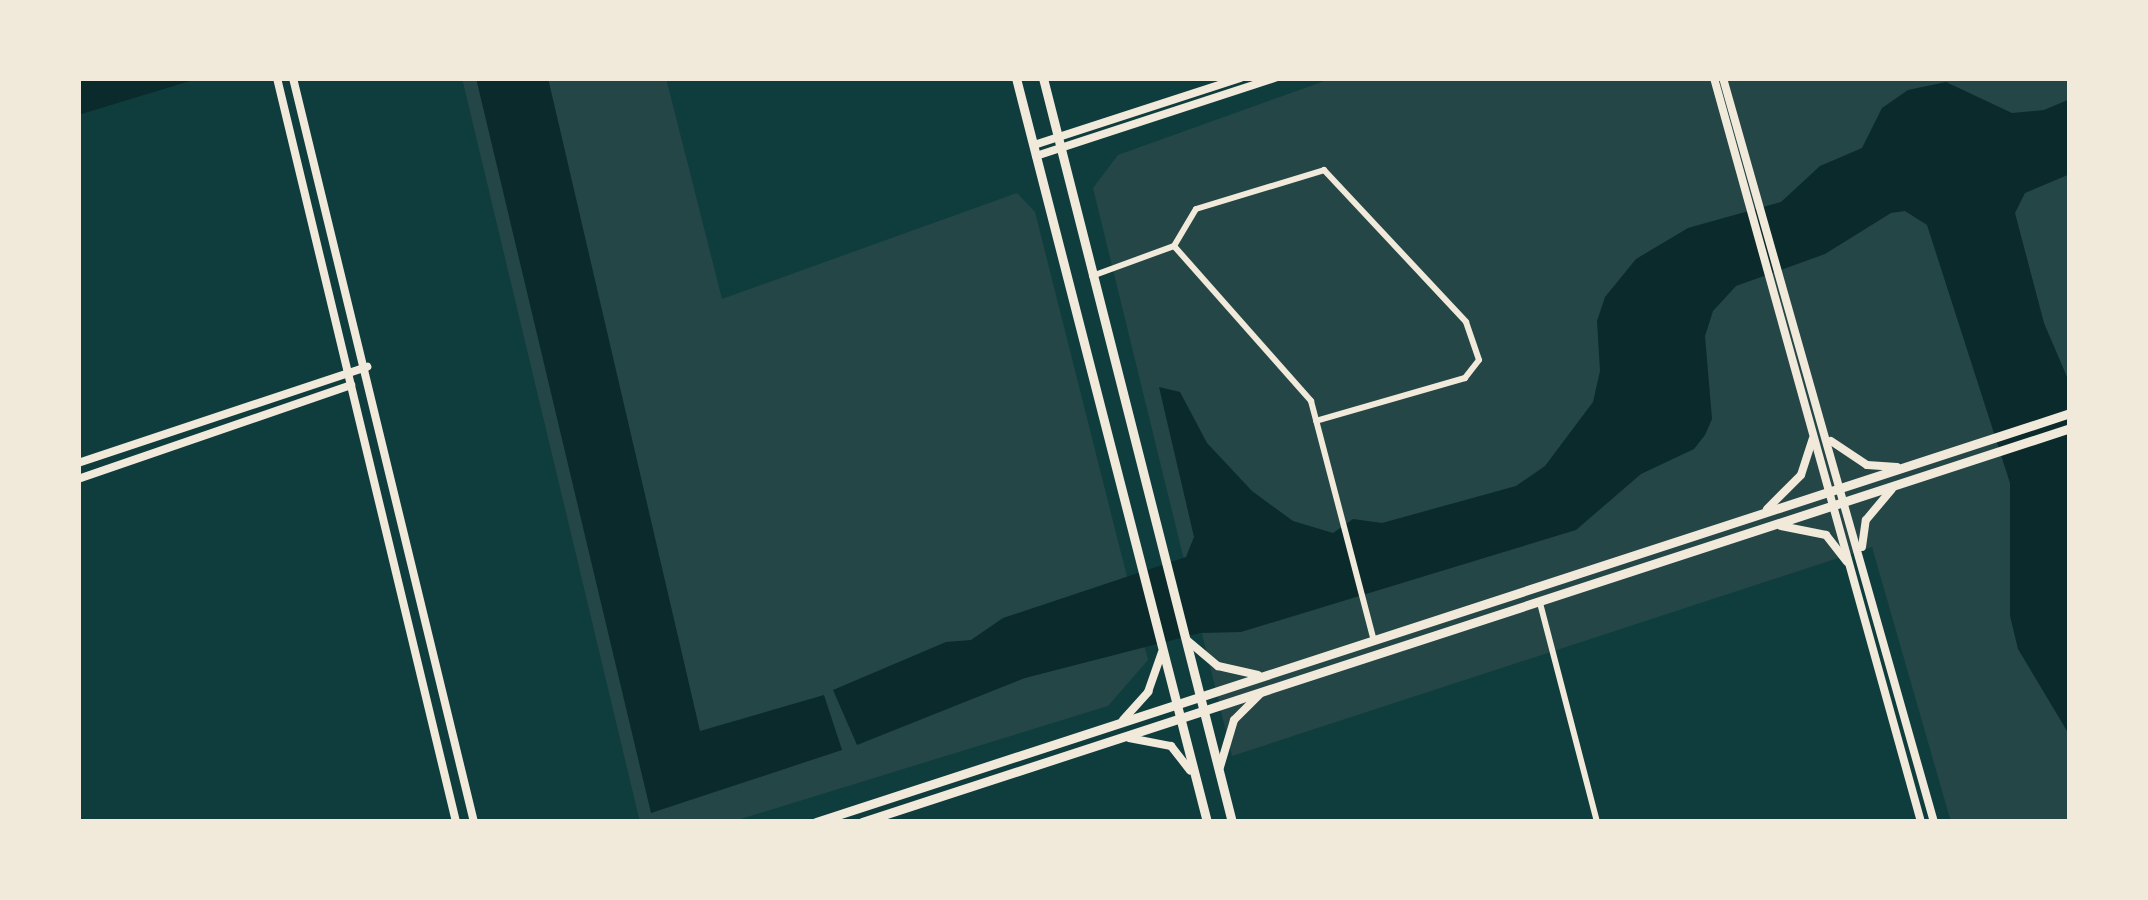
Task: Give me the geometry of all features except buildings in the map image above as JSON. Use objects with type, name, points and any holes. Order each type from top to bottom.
[{"type":"main road","points":[[1016,78],[1207,822]]},
{"type":"main road","points":[[1043,78],[1232,822]]},
{"type":"main road","points":[[816,822],[844,818],[1113,733],[1179,718],[1540,603],[1762,529],[1910,466],[2070,413]]},
{"type":"main road","points":[[862,822],[1271,674],[1751,519],[1912,480],[2070,428]]},
{"type":"street","points":[[278,78],[456,822]]},
{"type":"street","points":[[293,78],[474,822]]},
{"type":"street","points":[[1035,151],[1240,78]]},
{"type":"street","points":[[1035,151],[1060,149],[1275,78]]},
{"type":"street","points":[[1714,78],[1838,497],[1922,822]]},
{"type":"street","points":[[1723,78],[1751,191]]},
{"type":"street","points":[[1092,276],[1174,246],[1196,209],[1324,170],[1466,322],[1479,360],[1465,378],[1316,421]]},
{"type":"street","points":[[1174,246],[1310,400],[1374,641]]},
{"type":"street","points":[[78,463],[366,367]]},
{"type":"street","points":[[78,479],[350,385]]},
{"type":"street","points":[[1818,426],[1851,459],[1884,468],[1910,466]]},
{"type":"street","points":[[1751,519],[1802,475],[1818,426]]},
{"type":"street","points":[[1859,573],[1866,520],[1884,494],[1912,480]]},
{"type":"street","points":[[1762,529],[1787,525],[1826,535],[1859,573],[1934,822]]},
{"type":"street","points":[[1540,603],[1597,822]]},
{"type":"street","points":[[1186,637],[1235,673],[1271,674]]},
{"type":"street","points":[[1113,733],[1148,692],[1162,648]]},
{"type":"street","points":[[1220,775],[1234,720],[1272,688]]},
{"type":"street","points":[[1113,733],[1157,739],[1171,746],[1197,784]]},
{"type":"shaded area","points":[[78,78],[200,78],[78,115]]},
{"type":"shaded area","points":[[462,78],[666,78],[722,299],[1017,193],[1035,212],[1148,660],[1108,706],[731,822],[640,822]]},
{"type":"shaded area","points":[[476,78],[548,78],[700,731],[824,695],[842,750],[651,813]]},
{"type":"shaded area","points":[[1333,78],[2070,78],[2070,822],[1951,822],[1872,547],[1232,756],[1093,188],[1118,155]]},
{"type":"shaded area","points":[[1946,82],[2012,113],[2044,110],[2070,99],[2070,174],[2025,193],[2015,213],[2044,323],[2070,384],[2070,736],[2018,649],[2010,616],[2010,483],[1927,225],[1905,211],[1891,213],[1825,254],[1736,286],[1713,311],[1705,336],[1712,419],[1705,435],[1694,449],[1641,474],[1576,530],[1241,632],[1200,633],[1025,678],[857,745],[833,690],[946,642],[971,640],[1003,618],[1186,557],[1194,537],[1159,387],[1180,392],[1207,443],[1252,491],[1293,521],[1333,533],[1353,519],[1382,523],[1516,486],[1545,466],[1593,402],[1600,371],[1597,321],[1605,297],[1636,259],[1688,228],[1781,202],[1820,166],[1862,148],[1882,108],[1908,90]]}]
